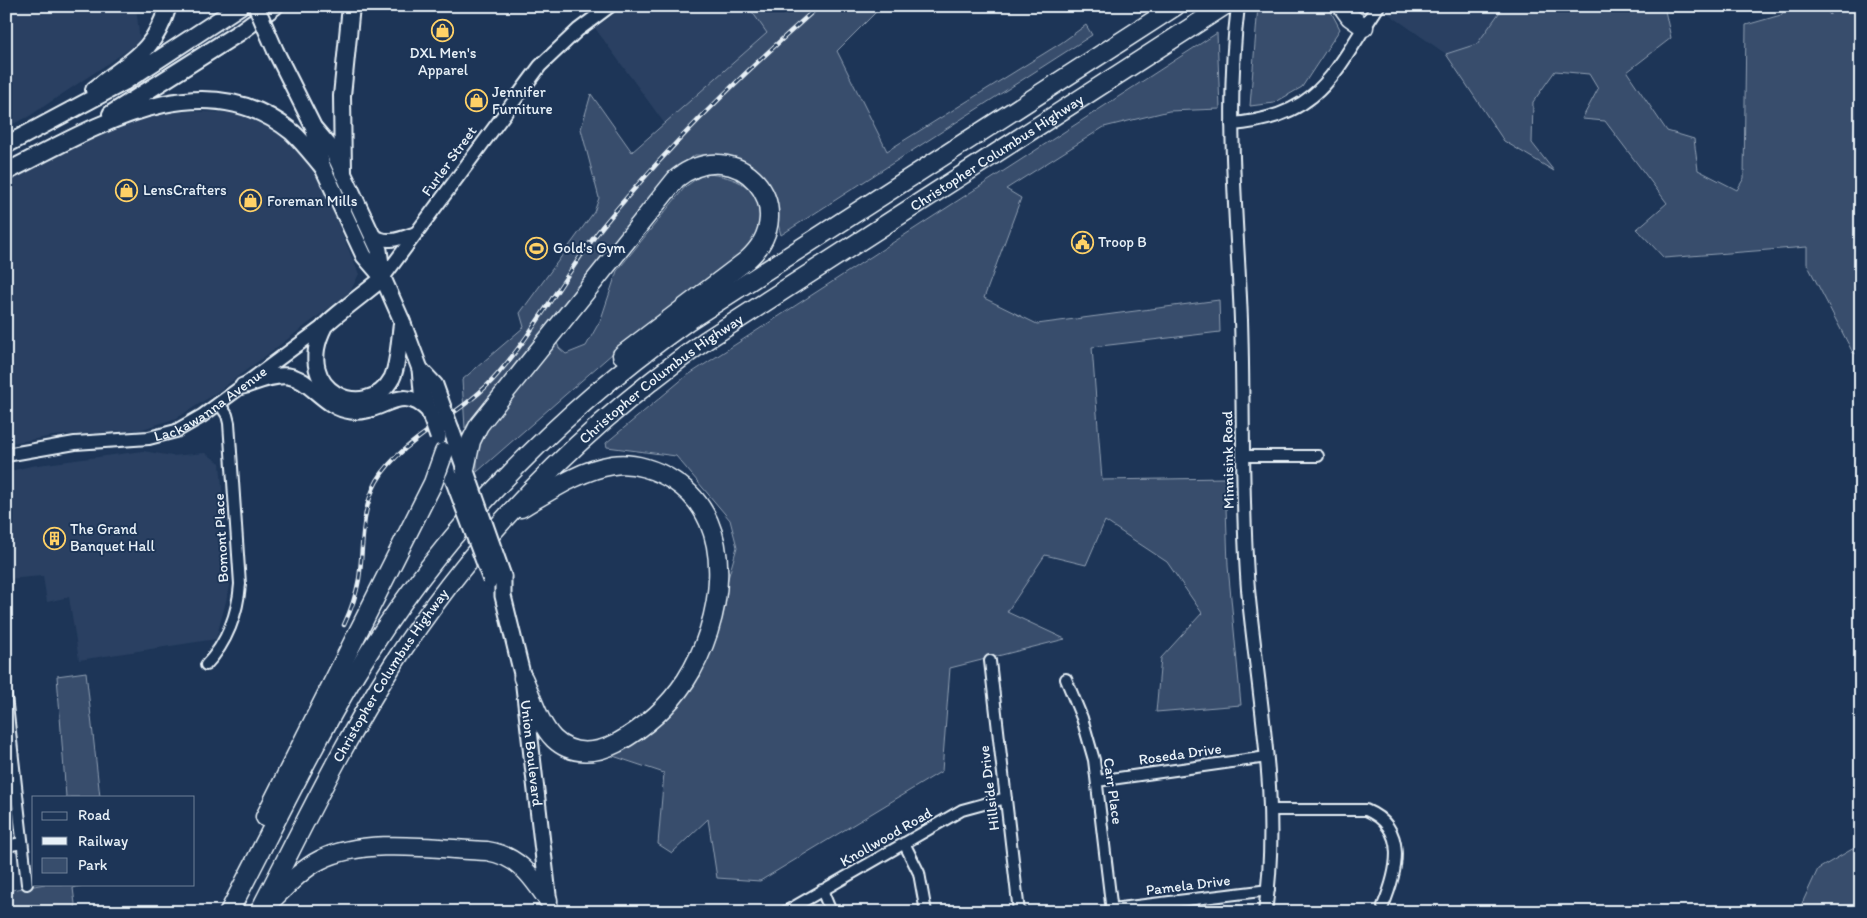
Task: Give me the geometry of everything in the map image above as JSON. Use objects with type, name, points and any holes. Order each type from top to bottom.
[{"type":"highway","points":[[65,114],[117,71],[142,54],[154,40],[168,6]]},
{"type":"highway","points":[[6,145],[65,114],[169,54],[240,6]]},
{"type":"highway","points":[[94,127],[121,106],[232,37],[275,6]]},
{"type":"highway","points":[[343,173],[342,96],[351,6]]},
{"type":"highway","name":"Christopher Columbus Highway","points":[[229,912],[341,700],[409,593],[458,528],[540,442],[588,398],[637,358],[712,305],[1176,6]]},
{"type":"highway","name":"Christopher Columbus Highway","points":[[259,912],[342,753],[391,667],[442,594],[506,516],[559,460],[598,425],[683,357],[1224,6]]},
{"type":"highway","points":[[1342,6],[1350,17],[1364,27]]},
{"type":"highway","points":[[6,172],[94,127],[126,114],[156,105],[202,100],[235,104],[257,111],[278,122],[300,140],[322,166]]},
{"type":"highway","points":[[462,474],[471,441],[479,425],[676,179],[690,169],[707,164],[728,164],[746,172],[761,188],[768,206],[769,226],[761,246],[747,260],[598,374],[588,398]]},
{"type":"highway","points":[[254,863],[252,843],[433,483],[444,439]]},
{"type":"highway","points":[[506,516],[568,481],[589,472],[613,465],[636,466],[668,477],[694,499],[712,531],[717,557],[716,604],[708,635],[695,665],[686,681],[664,708],[624,739],[594,751],[577,751],[562,745],[545,727],[524,678]]},
{"type":"highway","points":[[259,912],[309,867],[320,860],[345,850],[369,847],[487,851],[505,855],[528,871],[549,906]]},
{"type":"main road","name":"Union Boulevard","points":[[256,6],[276,52],[313,126],[332,149],[379,250],[383,278],[420,368],[435,385],[435,414],[444,439],[462,474],[503,596],[524,678],[549,906]]},
{"type":"main road","name":"Union Boulevard","points":[[313,126],[322,166],[364,256],[383,278]]},
{"type":"main road","name":"Lackawanna Avenue","points":[[324,325],[383,278]]},
{"type":"main road","points":[[324,325],[315,354],[319,377],[335,394],[346,398],[362,399],[380,391],[391,379],[396,367],[402,322]]},
{"type":"main road","points":[[243,386],[286,376],[300,381],[324,400],[342,410],[364,411],[404,397],[418,401],[435,414]]},
{"type":"main road","name":"Union Boulevard","points":[[444,439],[462,474]]},
{"type":"street","name":"Furler Street","points":[[383,278],[540,66],[578,30],[610,6]]},
{"type":"street","name":"Minnisink Road","points":[[1238,6],[1232,69],[1232,124],[1242,344],[1248,590],[1267,757],[1270,810],[1271,864],[1265,912]]},
{"type":"street","points":[[1232,124],[1269,119],[1294,109],[1308,100],[1332,77],[1378,6]]},
{"type":"street","points":[[371,234],[380,240],[389,241],[416,233]]},
{"type":"street","name":"Lackawanna Avenue","points":[[6,455],[75,443],[163,436],[190,424],[324,325]]},
{"type":"street","name":"Bomont Place","points":[[206,665],[224,640],[238,603],[240,584],[229,423],[219,403]]},
{"type":"street","points":[[1244,456],[1318,456]]},
{"type":"street","name":"Hillside Drive","points":[[990,661],[1019,912]]},
{"type":"street","name":"Carr Place","points":[[1066,680],[1087,732],[1097,781],[1112,911]]},
{"type":"street","points":[[6,696],[27,884]]},
{"type":"street","name":"Roseda Drive","points":[[1097,781],[1267,757]]},
{"type":"street","name":"Knollwood Road","points":[[785,912],[962,810],[1006,798]]},
{"type":"street","points":[[1270,810],[1366,810],[1380,817],[1390,828],[1395,850],[1394,873],[1383,906]]},
{"type":"street","points":[[6,846],[22,844]]},
{"type":"street","points":[[904,844],[919,873],[926,912]]},
{"type":"street","points":[[822,890],[831,912]]},
{"type":"street","name":"Pamela Drive","points":[[1112,911],[1268,890]]},
{"type":"shaded area","points":[[6,6],[136,6],[140,42],[28,117],[6,127]]},
{"type":"shaded area","points":[[625,6],[748,6],[767,33],[665,124],[595,28]]},
{"type":"shaded area","points":[[1390,6],[1504,6],[1477,44],[1446,54],[1386,12]]},
{"type":"shaded area","points":[[176,111],[241,113],[283,133],[313,165],[359,274],[350,292],[216,393],[177,418],[139,430],[53,436],[6,444],[6,181],[126,120]]},
{"type":"shaded area","points":[[143,451],[172,456],[205,453],[220,463],[230,586],[216,639],[79,660],[69,597],[47,602],[43,576],[6,579],[6,472],[31,466]]},
{"type":"green space","points":[[748,6],[779,6],[785,15],[796,6],[882,6],[837,51],[887,151],[1061,43],[1086,25],[1092,35],[781,235],[768,187],[752,166],[725,156],[695,155],[671,174],[465,428],[462,380],[524,327],[520,313],[594,212],[599,198],[581,129],[591,94],[632,152],[767,33]]},
{"type":"green space","points":[[1258,6],[1328,6],[1340,29],[1302,87],[1274,103],[1250,106]]},
{"type":"green space","points":[[1504,6],[1664,6],[1671,38],[1627,72],[1667,131],[1694,139],[1698,170],[1737,190],[1744,178],[1746,25],[1781,15],[1788,6],[1822,6],[1830,15],[1831,6],[1861,6],[1861,355],[1853,353],[1807,264],[1807,247],[1664,258],[1637,229],[1667,203],[1605,121],[1582,119],[1598,89],[1589,74],[1555,71],[1533,102],[1532,143],[1554,171],[1504,141],[1446,54],[1477,44]]},
{"type":"green space","points":[[1217,33],[1220,109],[1169,111],[1104,127],[1006,189],[1021,198],[984,298],[1037,324],[1219,300],[1220,332],[1092,347],[1102,480],[1225,478],[1228,566],[1241,705],[1156,712],[1161,658],[1202,613],[1167,562],[1105,521],[1086,565],[1045,555],[1007,612],[1065,639],[950,668],[942,771],[760,881],[717,878],[708,819],[672,853],[658,844],[664,773],[613,756],[700,677],[737,547],[730,520],[676,456],[607,447],[606,443],[685,377]]},
{"type":"green space","points":[[703,174],[732,179],[741,183],[756,196],[760,205],[761,215],[756,235],[747,252],[613,353],[477,472],[477,445],[486,429],[556,340],[559,348],[566,354],[586,346],[601,319],[617,271],[685,187]]},
{"type":"green space","points":[[86,672],[100,796],[66,796],[57,676]]},
{"type":"green space","points":[[1861,844],[1861,912],[1798,912],[1818,869]]},
{"type":"green space","points":[[34,886],[80,886],[73,888],[76,912],[6,912],[6,891]]},
{"type":"railway","points":[[344,625],[358,585],[368,505],[377,481],[388,465],[417,439],[468,402],[497,375],[525,340],[588,245],[652,168],[706,112],[819,6]]},
{"type":"place","name":"DXL Men's Apparel","points":[[443,30]]},
{"type":"place","name":"Jennifer Furniture","points":[[476,101]]},
{"type":"place","name":"LensCrafters","points":[[127,190]]},
{"type":"place","name":"Foreman Mills","points":[[251,201]]},
{"type":"place","name":"Troop B","points":[[1082,242]]},
{"type":"place","name":"Gold's Gym","points":[[537,248]]},
{"type":"place","name":"The Grand Banquet Hall","points":[[54,538]]}]
